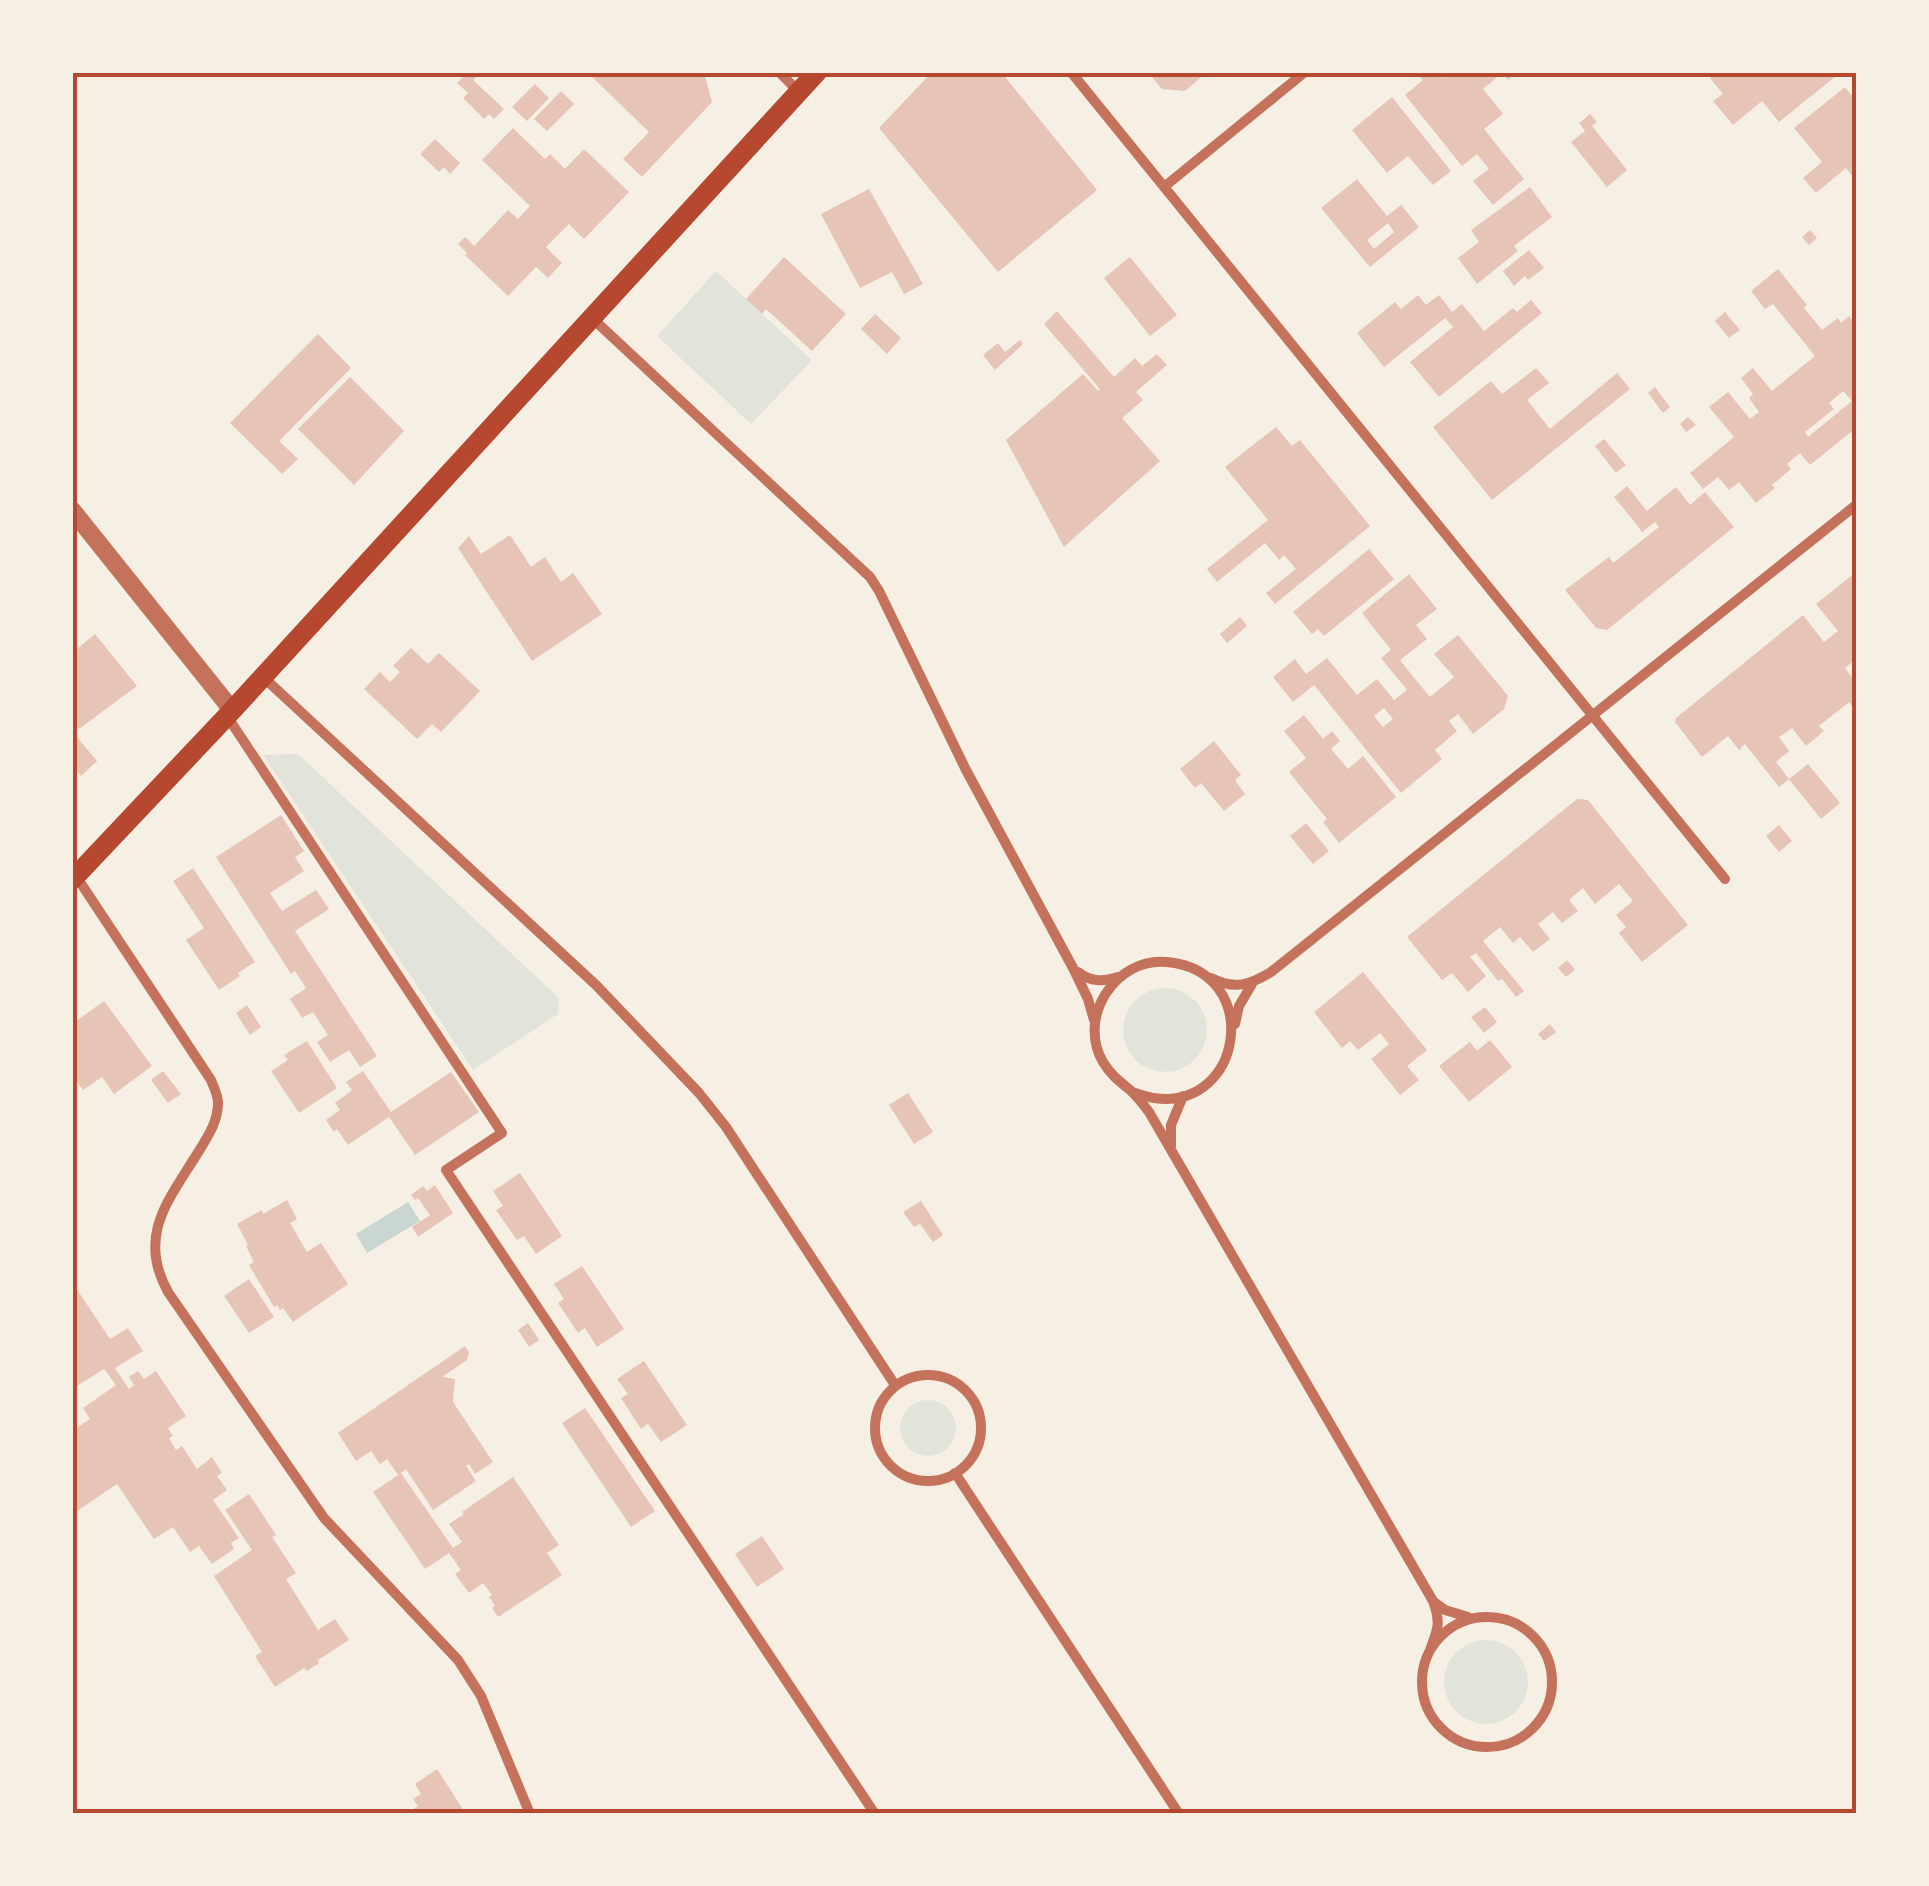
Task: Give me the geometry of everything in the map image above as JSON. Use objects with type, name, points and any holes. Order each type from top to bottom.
[{"type":"main road","points":[[74,878],[817,72]]},
{"type":"street","points":[[779,72],[799,92]]},
{"type":"street","points":[[1071,72],[1725,879]]},
{"type":"street","points":[[1164,186],[1305,72]]},
{"type":"street","points":[[592,318],[870,577],[966,770],[1073,968],[1088,999],[1095,1026]]},
{"type":"street","points":[[1073,968],[1085,977],[1105,982],[1139,965],[1161,961],[1184,964],[1221,983],[1252,984],[1272,972],[1856,505]]},
{"type":"street","points":[[72,510],[229,712],[502,1133],[446,1170],[875,1814]]},
{"type":"street","points":[[262,676],[596,985],[699,1093],[726,1127],[895,1385]]},
{"type":"street","points":[[74,878],[211,1080],[219,1098],[208,1136],[157,1224],[157,1272],[324,1518],[458,1660],[481,1696],[530,1814]]},
{"type":"street","points":[[1204,974],[1220,991],[1229,1012],[1232,1034]]},
{"type":"street","points":[[1119,977],[1104,994],[1096,1014],[1094,1038],[1100,1060],[1150,1112],[1433,1601],[1439,1625],[1423,1669],[1422,1690],[1428,1709],[1439,1726],[1456,1739],[1475,1746],[1495,1747],[1532,1730],[1545,1714],[1552,1694],[1552,1674],[1535,1637],[1518,1624],[1499,1617],[1454,1614],[1433,1601]]},
{"type":"street","points":[[1132,1092],[1176,1098],[1198,1090],[1215,1076],[1228,1056],[1239,1006],[1252,984]]},
{"type":"street","points":[[1172,1152],[1171,1125],[1183,1096]]},
{"type":"street","points":[[938,1375],[958,1384],[973,1400],[981,1420],[980,1442],[969,1462],[955,1473],[930,1481],[908,1477],[890,1464],[878,1446],[875,1424],[881,1403],[895,1385],[915,1376],[938,1375]]},
{"type":"street","points":[[955,1473],[1179,1814]]},
{"type":"street","points":[[1430,1650],[1442,1634],[1459,1622],[1478,1617]]},
{"type":"shaded area","points":[[716,271],[812,360],[751,424],[657,336]]},
{"type":"shaded area","points":[[298,754],[559,998],[558,1014],[473,1070],[263,755]]},
{"type":"shaded area","points":[[1157,988],[1173,988],[1189,995],[1200,1006],[1207,1030],[1204,1046],[1195,1060],[1173,1072],[1157,1072],[1141,1065],[1130,1054],[1123,1038],[1123,1022],[1130,1006],[1141,995]]},
{"type":"shaded area","points":[[408,1202],[420,1221],[367,1253],[356,1234]]},
{"type":"shaded area","points":[[928,1400],[948,1408],[956,1428],[948,1448],[928,1456],[908,1448],[900,1428],[908,1408]]},
{"type":"shaded area","points":[[1478,1640],[1494,1640],[1510,1647],[1521,1658],[1528,1682],[1525,1698],[1516,1712],[1494,1724],[1478,1724],[1462,1717],[1451,1706],[1444,1690],[1444,1674],[1451,1658],[1462,1647]]},
{"type":"building","points":[[468,72],[480,72],[473,80],[504,109],[494,119],[489,114],[484,119],[463,98],[468,93],[457,83]]},
{"type":"building","points":[[587,72],[704,72],[712,102],[642,177],[623,159],[649,132]]},
{"type":"building","points":[[932,72],[1001,72],[1097,190],[998,272],[879,128]]},
{"type":"building","points":[[1148,72],[1207,72],[1185,91],[1162,89]]},
{"type":"building","points":[[1416,72],[1438,72],[1442,78],[1449,72],[1518,72],[1508,80],[1502,73],[1483,89],[1503,114],[1484,129],[1524,179],[1493,205],[1473,181],[1489,169],[1477,154],[1462,166],[1405,95],[1423,80]]},
{"type":"building","points":[[1716,72],[1841,72],[1779,122],[1762,101],[1733,125],[1713,101],[1723,94],[1710,78]]},
{"type":"building","points":[[535,84],[549,98],[527,121],[512,107]]},
{"type":"building","points":[[1845,87],[1856,101],[1856,181],[1846,168],[1816,193],[1803,178],[1822,162],[1794,128]]},
{"type":"building","points":[[561,91],[574,104],[547,131],[534,119]]},
{"type":"building","points":[[1392,97],[1451,171],[1433,185],[1408,156],[1387,173],[1352,130]]},
{"type":"building","points":[[1590,114],[1597,122],[1592,126],[1627,170],[1607,187],[1571,142],[1585,131],[1579,123]]},
{"type":"building","points":[[513,128],[545,159],[550,154],[565,169],[584,149],[629,192],[584,239],[569,224],[546,247],[562,263],[548,278],[536,267],[508,296],[458,244],[465,237],[474,246],[508,210],[518,219],[530,206],[482,160]]},
{"type":"building","points":[[435,139],[460,163],[450,174],[444,167],[439,172],[420,154]]},
{"type":"building","points":[[1357,179],[1387,216],[1401,205],[1419,227],[1370,267],[1321,208]],"holes":[[[1388,223],[1394,232],[1374,249],[1367,240]]]},
{"type":"building","points":[[1530,187],[1552,217],[1514,246],[1518,251],[1477,284],[1458,258],[1479,242],[1471,230]]},
{"type":"building","points":[[869,189],[923,284],[904,294],[892,272],[860,288],[821,214]]},
{"type":"building","points":[[1810,230],[1817,238],[1809,245],[1802,237]]},
{"type":"building","points":[[1529,250],[1544,268],[1514,286],[1503,271]]},
{"type":"building","points":[[784,257],[846,314],[812,351],[766,309],[762,314],[746,299]]},
{"type":"building","points":[[1130,257],[1177,315],[1150,336],[1104,278]]},
{"type":"building","points":[[1778,269],[1822,330],[1838,318],[1841,323],[1849,316],[1856,325],[1856,428],[1810,465],[1800,453],[1787,464],[1791,469],[1772,485],[1775,488],[1756,503],[1739,482],[1729,490],[1718,477],[1703,489],[1690,473],[1734,437],[1709,407],[1728,392],[1750,419],[1759,412],[1749,398],[1753,394],[1741,378],[1753,368],[1772,391],[1815,356],[1773,304],[1765,309],[1751,291]],"holes":[[[1843,391],[1852,401],[1808,437],[1805,432],[1834,409],[1829,403]]]},
{"type":"building","points":[[1418,295],[1426,305],[1439,295],[1452,312],[1462,304],[1484,331],[1513,308],[1517,312],[1531,300],[1542,313],[1439,397],[1410,362],[1453,327],[1445,318],[1384,367],[1357,333],[1395,302],[1401,309]]},
{"type":"building","points":[[1057,311],[1114,377],[1135,358],[1142,366],[1157,354],[1167,365],[1136,392],[1143,400],[1122,418],[1160,461],[1064,547],[1006,440],[1083,374],[1100,389],[1044,324]]},
{"type":"building","points":[[1725,312],[1740,330],[1729,338],[1715,321]]},
{"type":"building","points":[[875,314],[901,338],[887,354],[861,329]]},
{"type":"building","points":[[318,334],[351,368],[279,441],[298,459],[282,474],[230,423]]},
{"type":"building","points":[[1020,340],[1023,344],[995,370],[983,355],[998,343],[1005,352]]},
{"type":"building","points":[[1536,368],[1549,383],[1527,400],[1550,429],[1617,373],[1630,389],[1492,500],[1433,427],[1491,381],[1502,394]]},
{"type":"building","points":[[350,377],[404,431],[354,485],[298,429]]},
{"type":"building","points":[[1655,387],[1670,407],[1663,413],[1648,393]]},
{"type":"building","points":[[1688,417],[1696,425],[1686,432],[1680,424]]},
{"type":"building","points":[[1276,427],[1292,446],[1300,440],[1370,526],[1275,604],[1266,593],[1296,569],[1284,555],[1279,560],[1265,543],[1217,582],[1207,569],[1268,520],[1225,467]]},
{"type":"building","points":[[1604,439],[1626,465],[1616,473],[1595,446]]},
{"type":"building","points":[[1627,486],[1647,511],[1676,487],[1690,505],[1705,492],[1734,527],[1607,630],[1596,628],[1565,590],[1609,557],[1613,563],[1659,527],[1655,522],[1642,532],[1614,497]]},
{"type":"building","points":[[510,535],[531,567],[545,557],[561,582],[573,573],[602,614],[532,661],[458,548],[469,536],[481,554]]},
{"type":"building","points":[[1369,549],[1394,579],[1324,636],[1318,629],[1312,634],[1293,612]]},
{"type":"building","points":[[1856,572],[1856,659],[1845,668],[1856,683],[1856,712],[1849,702],[1819,726],[1824,731],[1806,746],[1792,728],[1779,737],[1789,751],[1776,762],[1789,779],[1779,787],[1745,744],[1739,750],[1728,736],[1702,757],[1675,722],[1676,718],[1803,615],[1824,642],[1838,631],[1816,604]]},
{"type":"building","points":[[1409,574],[1437,609],[1416,625],[1427,639],[1400,660],[1411,674],[1430,697],[1454,677],[1434,654],[1458,635],[1508,696],[1504,709],[1473,734],[1458,714],[1449,721],[1457,731],[1435,750],[1442,759],[1401,793],[1314,685],[1293,702],[1273,677],[1295,659],[1306,674],[1327,658],[1357,695],[1377,679],[1394,700],[1407,690],[1381,658],[1391,650],[1362,613]],"holes":[[[1384,708],[1393,719],[1383,727],[1374,716]]]},
{"type":"building","points":[[1240,617],[1247,626],[1227,643],[1220,634]]},
{"type":"building","points":[[95,634],[137,686],[79,729],[72,720],[72,653]]},
{"type":"building","points":[[411,648],[428,664],[439,653],[480,691],[441,732],[432,724],[417,739],[364,689],[380,672],[390,682],[400,672],[393,666]]},
{"type":"building","points":[[1304,715],[1323,739],[1332,731],[1340,741],[1331,749],[1348,769],[1363,756],[1396,797],[1339,843],[1323,822],[1327,819],[1289,772],[1306,758],[1284,731]]},
{"type":"building","points":[[72,731],[97,761],[81,776],[72,764]]},
{"type":"building","points":[[1214,741],[1241,775],[1235,780],[1245,794],[1224,811],[1201,783],[1195,788],[1180,769]]},
{"type":"building","points":[[1808,764],[1840,803],[1821,819],[1789,779]]},
{"type":"building","points":[[1577,799],[1588,800],[1688,925],[1642,962],[1619,933],[1626,927],[1616,915],[1633,901],[1619,884],[1595,904],[1583,888],[1569,900],[1578,911],[1562,923],[1553,912],[1538,924],[1550,939],[1533,952],[1520,937],[1513,943],[1500,927],[1483,941],[1524,991],[1516,997],[1476,953],[1470,957],[1486,976],[1468,992],[1452,973],[1442,980],[1407,937]]},
{"type":"building","points":[[281,815],[304,851],[295,857],[304,871],[270,893],[282,911],[316,890],[329,909],[295,931],[377,1056],[360,1067],[349,1050],[330,1062],[317,1042],[328,1035],[313,1012],[302,1018],[290,999],[306,988],[295,971],[291,974],[216,857]]},
{"type":"building","points":[[1306,823],[1329,851],[1313,864],[1290,836]]},
{"type":"building","points":[[1779,825],[1792,841],[1779,852],[1766,836]]},
{"type":"building","points":[[193,868],[255,962],[219,990],[186,940],[204,928],[173,881]]},
{"type":"building","points":[[1567,960],[1575,970],[1566,977],[1558,968]]},
{"type":"building","points":[[1363,972],[1427,1050],[1407,1066],[1419,1080],[1400,1095],[1371,1059],[1389,1044],[1380,1033],[1358,1050],[1350,1041],[1342,1048],[1314,1012]]},
{"type":"building","points":[[104,1001],[152,1066],[114,1094],[102,1077],[83,1090],[72,1075],[72,1024]]},
{"type":"building","points":[[247,1005],[261,1027],[250,1035],[236,1013]]},
{"type":"building","points":[[1485,1007],[1497,1022],[1484,1033],[1471,1017]]},
{"type":"building","points":[[1550,1024],[1556,1032],[1544,1041],[1538,1034]]},
{"type":"building","points":[[1490,1040],[1512,1067],[1469,1102],[1439,1066],[1470,1042],[1477,1051]]},
{"type":"building","points":[[307,1041],[337,1088],[299,1113],[271,1071],[288,1060],[284,1055]]},
{"type":"building","points":[[163,1071],[181,1094],[168,1103],[151,1080]]},
{"type":"building","points":[[363,1071],[391,1112],[451,1072],[479,1112],[415,1155],[389,1117],[348,1145],[326,1120],[340,1110],[335,1103],[352,1090],[346,1082]]},
{"type":"building","points":[[908,1093],[933,1132],[914,1144],[889,1105]]},
{"type":"building","points":[[520,1173],[562,1236],[536,1254],[524,1236],[517,1240],[496,1210],[503,1206],[493,1191]]},
{"type":"building","points":[[435,1185],[453,1213],[418,1237],[412,1227],[430,1215],[418,1198],[415,1200],[411,1195],[423,1186],[427,1191]]},
{"type":"building","points":[[287,1200],[297,1219],[290,1223],[307,1252],[321,1243],[348,1284],[293,1322],[283,1308],[274,1307],[249,1265],[254,1262],[237,1224]]},
{"type":"building","points":[[921,1201],[943,1235],[933,1242],[920,1224],[914,1227],[903,1212]]},
{"type":"building","points":[[582,1266],[624,1329],[597,1347],[585,1328],[578,1333],[558,1303],[564,1299],[554,1284]]},
{"type":"building","points":[[249,1279],[274,1317],[249,1333],[224,1296]]},
{"type":"building","points":[[72,1282],[110,1339],[128,1328],[143,1351],[115,1368],[129,1389],[134,1385],[129,1377],[138,1371],[144,1379],[156,1371],[186,1416],[168,1428],[176,1450],[182,1446],[197,1469],[212,1457],[222,1473],[217,1476],[227,1490],[213,1500],[239,1538],[231,1543],[234,1549],[212,1564],[199,1546],[190,1552],[173,1527],[154,1539],[117,1484],[77,1511],[72,1504],[72,1431],[90,1419],[83,1408],[116,1385],[104,1369],[72,1389]]},
{"type":"building","points":[[528,1323],[539,1340],[529,1347],[518,1330]]},
{"type":"building","points":[[465,1346],[469,1352],[467,1360],[442,1377],[455,1379],[453,1402],[493,1462],[475,1474],[469,1464],[466,1466],[476,1481],[433,1510],[406,1469],[401,1473],[453,1548],[462,1542],[449,1524],[513,1477],[559,1545],[547,1553],[562,1575],[498,1617],[489,1597],[492,1595],[483,1583],[469,1593],[455,1574],[461,1570],[449,1553],[425,1569],[373,1492],[398,1475],[387,1459],[380,1464],[371,1451],[356,1461],[338,1433]]},
{"type":"building","points":[[644,1361],[687,1425],[661,1442],[648,1424],[641,1429],[621,1398],[628,1394],[617,1379]]},
{"type":"building","points":[[585,1408],[655,1511],[631,1527],[562,1423]]},
{"type":"building","points":[[249,1494],[296,1573],[286,1579],[318,1630],[335,1619],[349,1640],[307,1671],[304,1668],[275,1687],[255,1656],[262,1652],[214,1576],[252,1550],[225,1510]]},
{"type":"building","points":[[762,1536],[784,1569],[757,1587],[735,1554]]},
{"type":"building","points":[[437,1769],[466,1814],[406,1814],[418,1806],[413,1799],[421,1794],[415,1784]]}]
